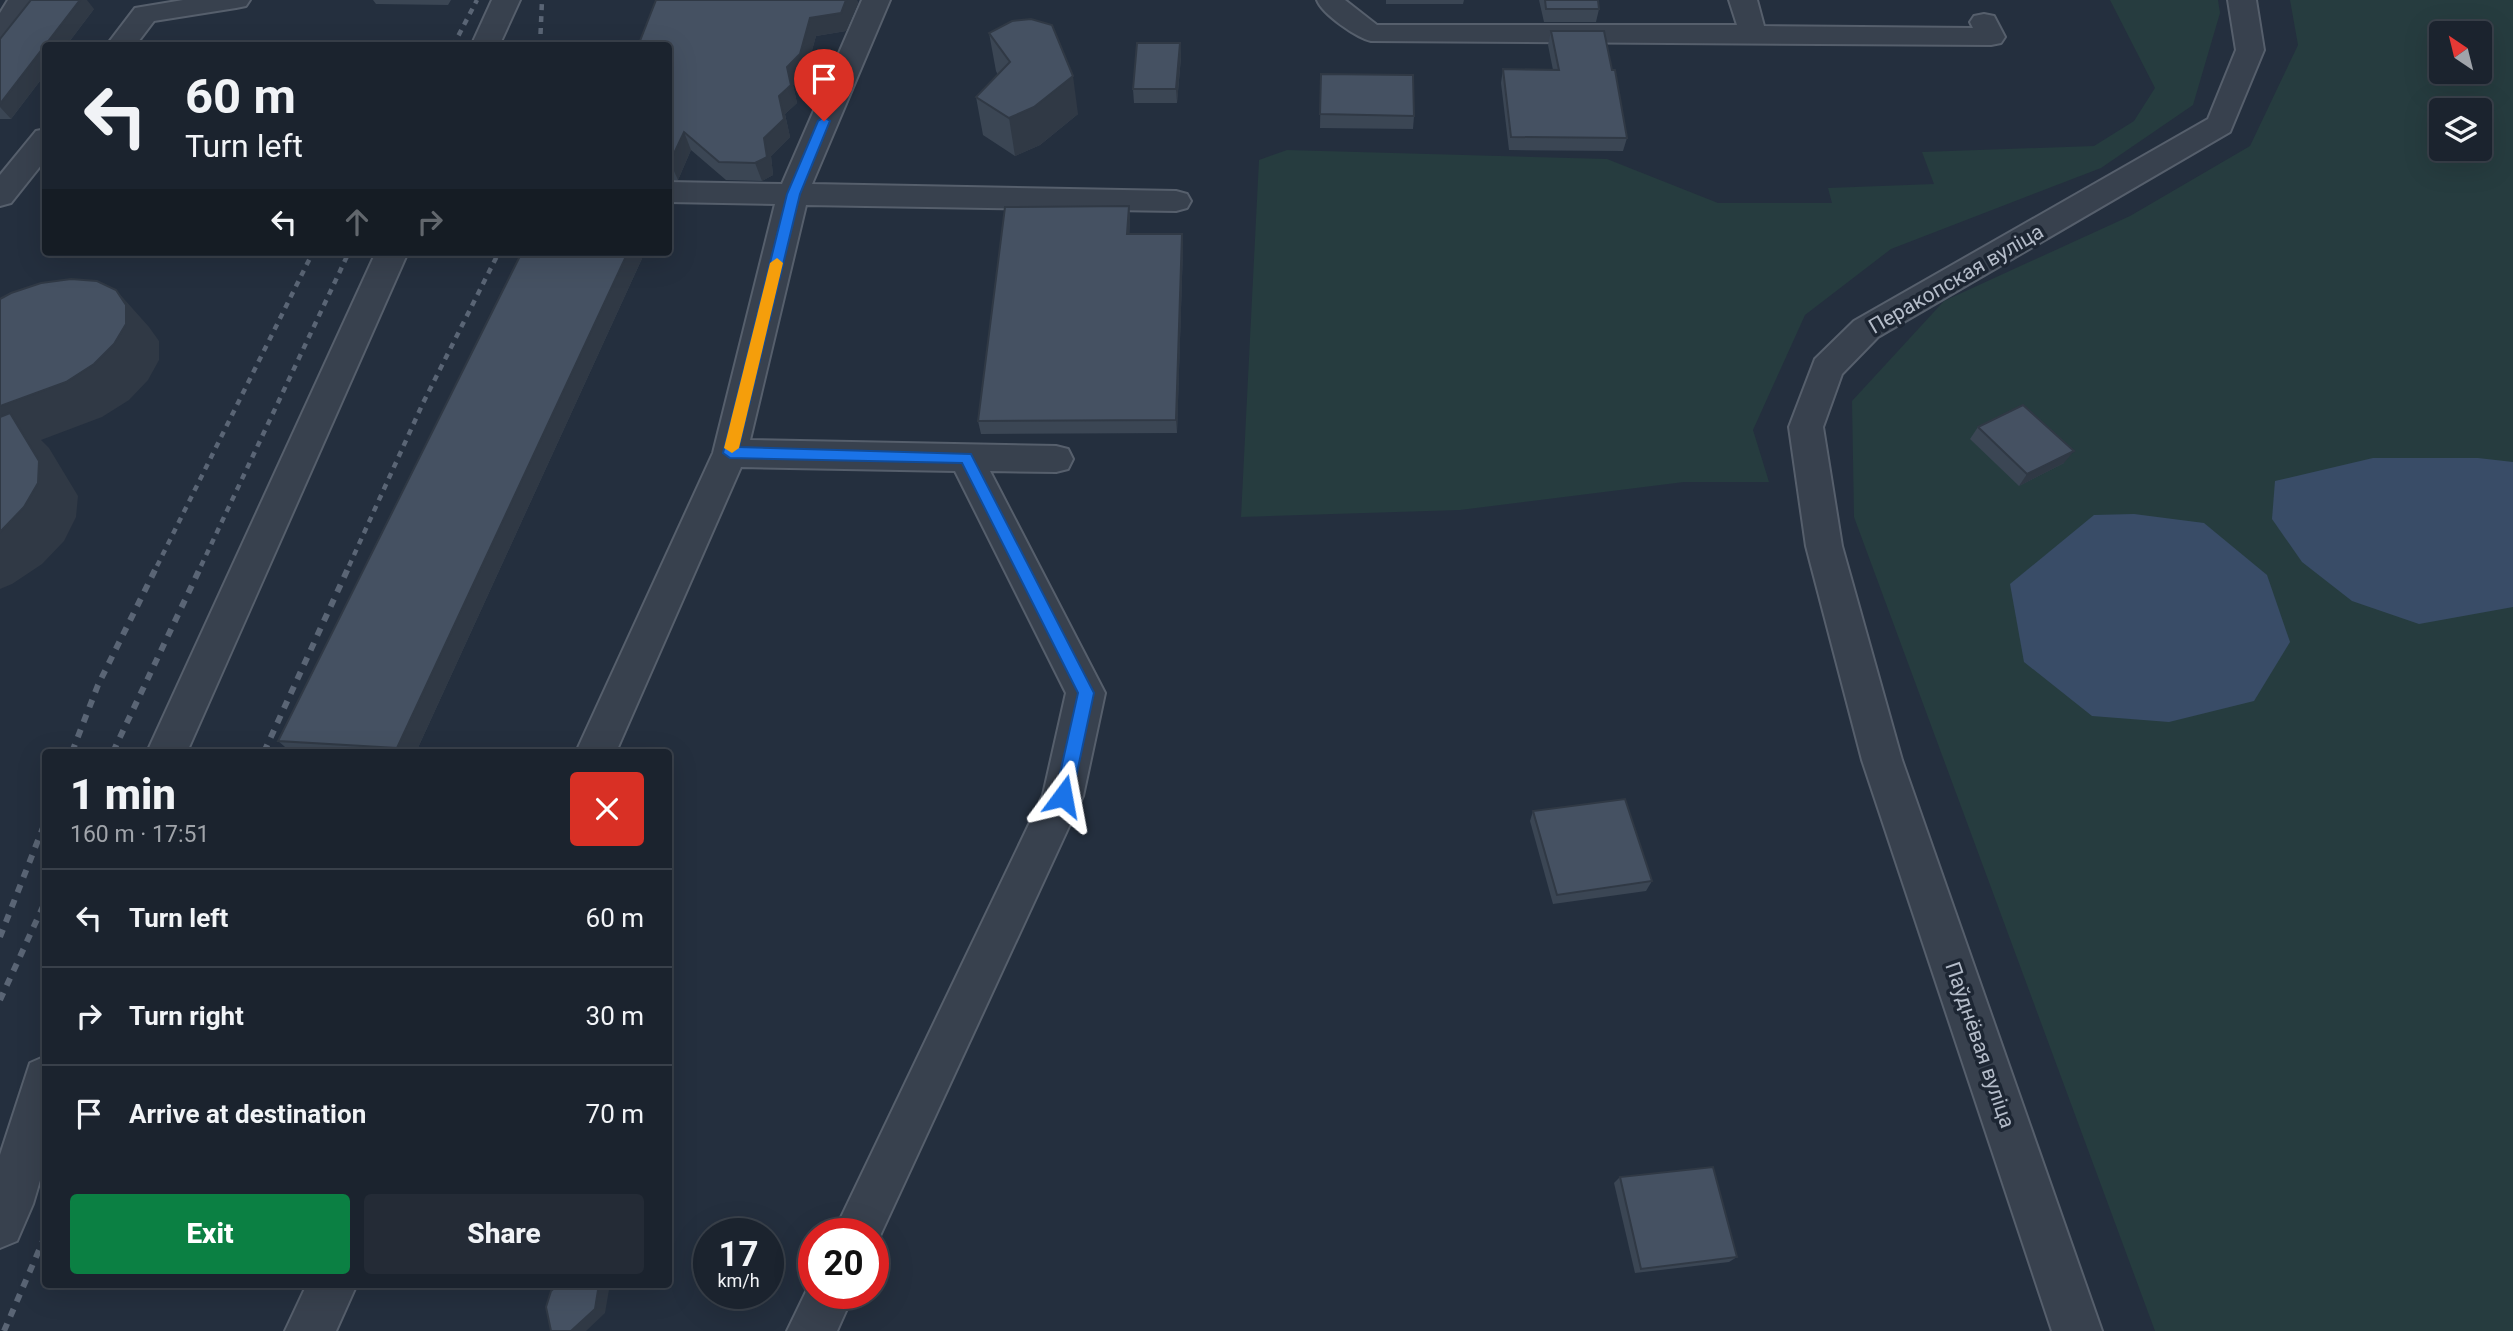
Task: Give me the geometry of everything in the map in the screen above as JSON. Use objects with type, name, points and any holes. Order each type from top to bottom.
[{"type":"street","points":[[0,35],[22,0]]},
{"type":"street","points":[[123,42],[145,14],[236,0]]},
{"type":"street","points":[[487,42],[506,0]]},
{"type":"street","points":[[597,749],[730,453],[793,194],[876,0]]},
{"type":"street","points":[[1331,0],[1331,3],[1371,33],[1992,37],[1984,22]]},
{"type":"street","points":[[1743,0],[1754,34]]},
{"type":"street","name":"Перакопская вуліца","points":[[1882,760],[1824,546],[1806,427],[1827,368],[1866,328],[2220,125],[2250,50],[2242,0]]},
{"type":"street","points":[[0,195],[42,143]]},
{"type":"street","points":[[672,192],[1176,201]]},
{"type":"street","points":[[168,749],[390,256]]},
{"type":"street","points":[[730,453],[1056,459]]},
{"type":"street","points":[[865,1218],[1063,796],[1086,693],[966,458]]},
{"type":"street","name":"Паўднёвая вуліца","points":[[1882,760],[2077,1331]]},
{"type":"street","points":[[0,1224],[9,1204],[42,1093]]},
{"type":"street","points":[[310,1331],[331,1288]]},
{"type":"street","points":[[811,1331],[821,1309]]},
{"type":"green space","points":[[2110,0],[2218,0],[2220,13],[2193,105],[2101,168],[1891,249],[1805,315],[1753,430],[1769,482],[1684,482],[1460,510],[1241,517],[1259,160],[1287,150],[1607,159],[1718,203],[1832,203],[1828,188],[1934,184],[1922,152],[2094,146],[2134,121],[2155,88]]},
{"type":"green space","points":[[2290,0],[2513,0],[2513,1331],[2155,1331],[1854,517],[1852,401],[1944,301],[2130,216],[2250,146],[2298,45]]},
{"type":"water","points":[[2373,458],[2478,458],[2513,462],[2513,607],[2419,624],[2352,601],[2302,562],[2272,519],[2275,481]]},
{"type":"water","points":[[2134,514],[2204,523],[2267,575],[2290,642],[2254,701],[2169,722],[2092,716],[2024,662],[2010,584],[2094,515]]},
{"type":"building","points":[[31,0],[80,0],[48,42],[42,42],[42,49],[0,104],[0,39]]},
{"type":"building","points":[[656,0],[846,0],[841,13],[810,18],[800,54],[787,67],[791,85],[779,96],[784,119],[764,138],[767,157],[755,163],[719,162],[684,132],[672,158],[672,42],[640,42]]},
{"type":"building","points":[[1545,0],[1598,0],[1599,9],[1546,9]]},
{"type":"building","points":[[1031,19],[1052,25],[1073,76],[1034,107],[1009,118],[976,97],[1010,62],[989,33],[1012,21]]},
{"type":"building","points":[[1551,31],[1604,31],[1612,70],[1615,70],[1627,138],[1511,137],[1503,69],[1559,70]]},
{"type":"building","points":[[1137,43],[1180,43],[1176,89],[1133,89]]},
{"type":"building","points":[[1321,74],[1413,75],[1414,116],[1320,114]]},
{"type":"building","points":[[1129,206],[1127,234],[1182,234],[1176,420],[978,421],[1005,207]]},
{"type":"building","points":[[520,256],[626,256],[397,748],[278,741]]},
{"type":"building","points":[[71,279],[97,281],[116,290],[126,305],[126,324],[114,344],[94,364],[66,382],[0,406],[0,299],[41,283]]},
{"type":"building","points":[[2023,405],[2074,451],[2027,474],[1978,427]]},
{"type":"building","points":[[10,413],[39,461],[38,483],[24,507],[0,532],[0,417]]},
{"type":"building","points":[[1625,799],[1652,881],[1557,895],[1533,811]]},
{"type":"building","points":[[1713,1167],[1737,1257],[1641,1269],[1620,1177]]},
{"type":"building","points":[[554,1288],[598,1288],[595,1309],[571,1331],[551,1331],[546,1307]]},
{"type":"railway","points":[[455,42],[477,0]]},
{"type":"railway","points":[[540,42],[542,0]]},
{"type":"railway","points":[[157,566],[311,256]]},
{"type":"railway","points":[[201,566],[347,256]]},
{"type":"railway","points":[[349,566],[423,403],[497,256]]},
{"type":"railway","points":[[73,749],[98,685],[158,564]]},
{"type":"railway","points":[[114,749],[202,564]]},
{"type":"railway","points":[[265,749],[350,564]]},
{"type":"railway","points":[[0,937],[42,830]]},
{"type":"railway","points":[[0,1000],[42,909]]},
{"type":"railway","points":[[4,1331],[42,1243]]},
{"type":"slow traffic","points":[[732,448],[777,263]]},
{"type":"route","points":[[824,121],[793,194],[730,453],[966,458],[1086,693],[1063,796]]}]
